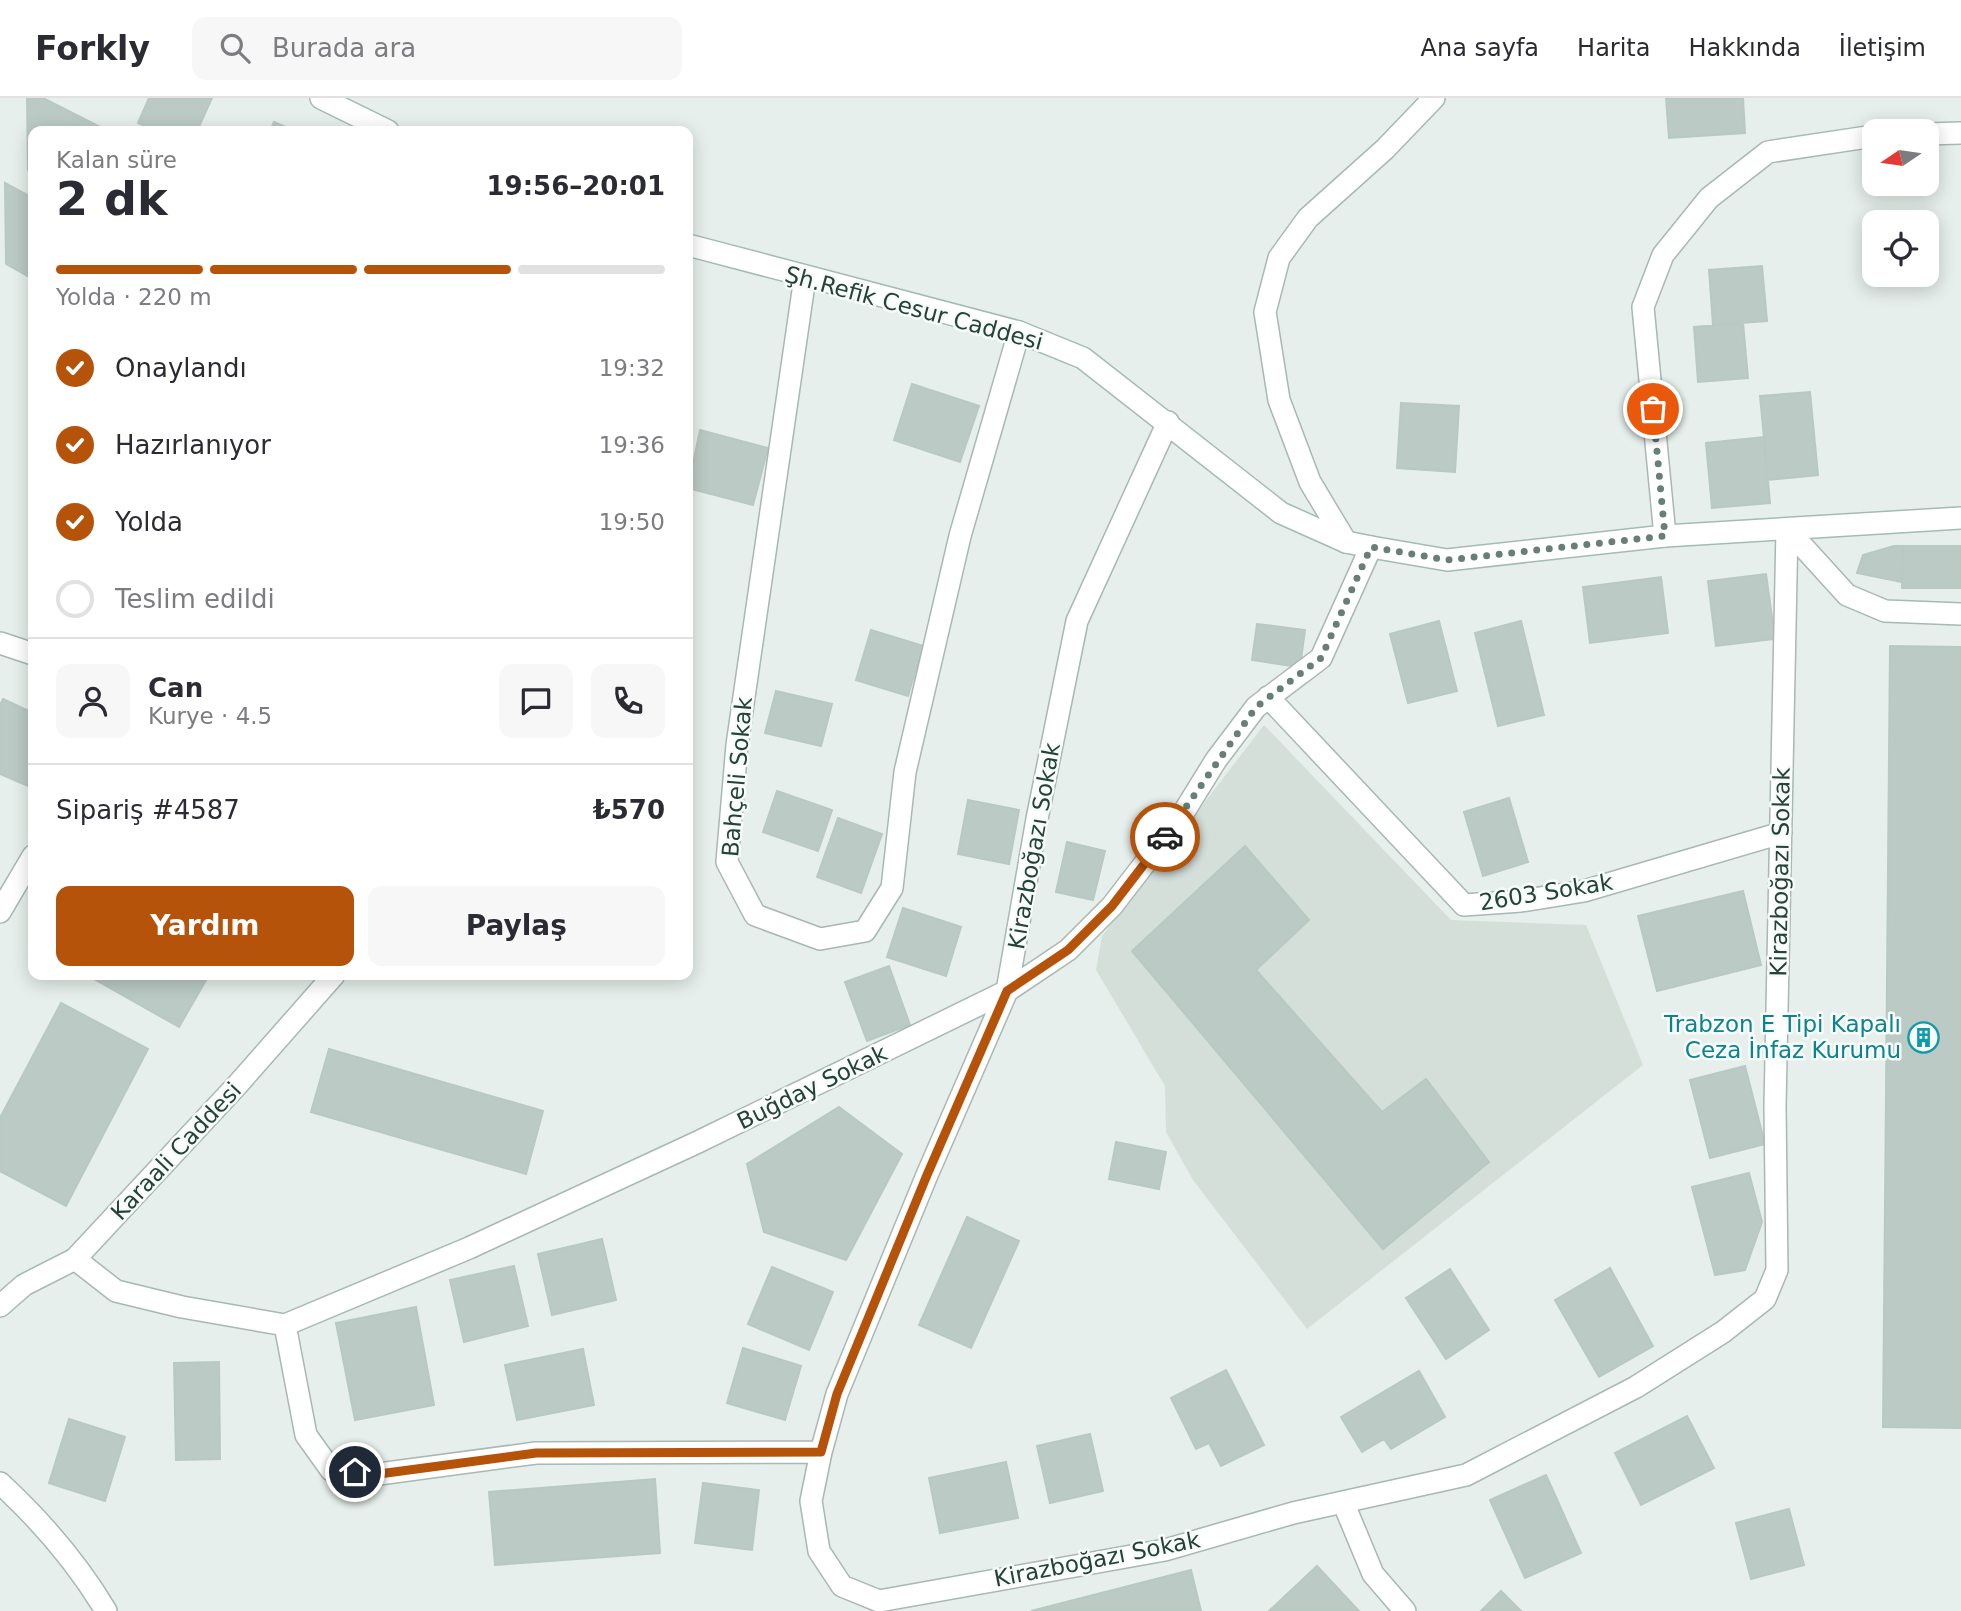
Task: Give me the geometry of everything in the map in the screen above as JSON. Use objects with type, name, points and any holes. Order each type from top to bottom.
[{"type":"street","points":[[321,98],[376,126]]},
{"type":"street","points":[[1346,542],[1310,482],[1279,400],[1265,312],[1279,258],[1308,218],[1385,149],[1434,98]]},
{"type":"street","points":[[1939,134],[1961,133]]},
{"type":"street","points":[[1665,536],[1643,307],[1663,255],[1709,198],[1768,152],[1862,138]]},
{"type":"street","name":"Şh.Refik Cesur Caddesi","points":[[693,246],[1019,332],[1083,358],[1281,513],[1346,542],[1447,560],[1665,536],[1961,518]]},
{"type":"street","name":"Bahçeli Sokak","points":[[805,277],[737,745],[727,862],[755,915],[820,939],[865,931],[892,888],[905,772],[960,536],[1019,332]]},
{"type":"street","name":"Kirazboğazı Sokak","points":[[1168,422],[1077,621],[1037,820],[1007,991],[927,1175],[837,1394],[821,1452],[811,1502],[819,1551],[842,1586],[878,1601],[1165,1550],[1293,1513],[1466,1475],[1636,1387],[1723,1332],[1765,1300],[1777,1270],[1776,1106],[1787,529]]},
{"type":"street","points":[[1787,529],[1847,595],[1885,611],[1961,614]]},
{"type":"street","name":"Buğday Sokak","points":[[285,1325],[469,1248],[662,1159],[1007,991],[1068,950],[1112,906],[1182,815],[1216,760],[1256,707],[1321,658],[1371,547]]},
{"type":"street","points":[[0,643],[28,652]]},
{"type":"street","name":"2603 Sokak","points":[[1268,697],[1464,905],[1521,901],[1584,891],[1781,833]]},
{"type":"street","points":[[0,912],[28,864]]},
{"type":"street","name":"Karaali Caddesi","points":[[0,1306],[24,1285],[75,1259],[240,1083],[330,980]]},
{"type":"street","points":[[75,1259],[116,1291],[182,1307],[285,1325],[306,1435],[331,1470],[379,1474],[536,1453],[821,1452]]},
{"type":"street","points":[[0,1483],[31,1511],[94,1591],[106,1611]]},
{"type":"street","points":[[1343,1502],[1374,1574],[1405,1611]]},
{"type":"shaded area","points":[[1264,725],[1451,920],[1586,925],[1643,1065],[1307,1329],[1193,1180],[1166,1132],[1165,1086],[1096,970],[1102,936]]},
{"type":"building","points":[[27,98],[43,98],[98,126],[28,126],[28,170]]},
{"type":"building","points":[[149,98],[212,98],[199,126],[145,126],[138,123]]},
{"type":"building","points":[[1666,98],[1743,98],[1745,133],[1669,138]]},
{"type":"building","points":[[5,183],[28,195],[28,276],[6,264]]},
{"type":"building","points":[[1762,266],[1767,321],[1713,325],[1709,270]]},
{"type":"building","points":[[1743,323],[1748,378],[1698,382],[1694,327]]},
{"type":"building","points":[[912,384],[979,406],[960,462],[894,440]]},
{"type":"building","points":[[1810,392],[1818,475],[1768,480],[1760,396]]},
{"type":"building","points":[[1401,403],[1459,406],[1455,472],[1397,468]]},
{"type":"building","points":[[700,430],[768,448],[753,505],[693,489],[693,464]]},
{"type":"building","points":[[1764,437],[1770,503],[1712,508],[1706,443]]},
{"type":"building","points":[[1903,546],[1902,582],[1857,573],[1863,555]]},
{"type":"building","points":[[1903,546],[1961,546],[1961,588],[1902,588]]},
{"type":"building","points":[[1766,574],[1775,639],[1716,646],[1708,581]]},
{"type":"building","points":[[1661,577],[1668,633],[1590,643],[1583,587]]},
{"type":"building","points":[[1439,621],[1457,691],[1408,703],[1390,634]]},
{"type":"building","points":[[1521,621],[1544,715],[1498,726],[1475,633]]},
{"type":"building","points":[[1257,624],[1305,630],[1300,667],[1252,660]]},
{"type":"building","points":[[871,630],[923,646],[908,696],[856,680]]},
{"type":"building","name":"Trabzon E Tipi Kapalı Ceza İnfaz Kurumu","points":[[1890,646],[1961,647],[1961,1428],[1883,1427]]},
{"type":"building","points":[[776,691],[832,704],[821,746],[765,733]]},
{"type":"building","points":[[3,699],[28,711],[28,786],[0,774],[0,705]]},
{"type":"building","points":[[777,791],[832,810],[818,851],[763,832]]},
{"type":"building","points":[[1509,798],[1528,862],[1483,876],[1464,812]]},
{"type":"building","points":[[968,800],[1019,810],[1009,864],[958,854]]},
{"type":"building","points":[[838,818],[882,834],[861,893],[817,877]]},
{"type":"building","points":[[1067,842],[1105,851],[1093,900],[1056,892]]},
{"type":"building","points":[[1245,846],[1309,920],[1256,970],[1382,1112],[1426,1079],[1489,1162],[1383,1249],[1132,951]]},
{"type":"building","points":[[1743,891],[1761,965],[1657,991],[1638,916]]},
{"type":"building","points":[[903,908],[961,927],[946,976],[887,957]]},
{"type":"building","points":[[889,966],[910,1025],[867,1041],[845,982]]},
{"type":"building","points":[[96,980],[206,980],[179,1027]]},
{"type":"building","points":[[61,1003],[148,1049],[66,1206],[0,1171],[0,1118]]},
{"type":"building","points":[[329,1049],[543,1111],[526,1174],[311,1112]]},
{"type":"building","points":[[1745,1066],[1765,1144],[1710,1158],[1690,1080]]},
{"type":"building","points":[[839,1107],[902,1154],[846,1260],[764,1232],[747,1164]]},
{"type":"building","points":[[1116,1142],[1166,1152],[1159,1189],[1109,1179]]},
{"type":"building","points":[[1749,1173],[1762,1222],[1745,1270],[1715,1275],[1692,1187]]},
{"type":"building","points":[[967,1217],[1019,1241],[971,1348],[919,1325]]},
{"type":"building","points":[[602,1239],[616,1300],[552,1315],[538,1254]]},
{"type":"building","points":[[514,1266],[528,1326],[464,1342],[450,1280]]},
{"type":"building","points":[[772,1267],[833,1292],[809,1350],[748,1324]]},
{"type":"building","points":[[1610,1268],[1653,1346],[1599,1377],[1555,1300]]},
{"type":"building","points":[[1450,1269],[1489,1330],[1446,1359],[1406,1298]]},
{"type":"building","points":[[416,1307],[434,1405],[355,1420],[336,1323]]},
{"type":"building","points":[[743,1348],[801,1366],[785,1420],[727,1403]]},
{"type":"building","points":[[583,1349],[594,1405],[517,1420],[505,1365]]},
{"type":"building","points":[[219,1362],[220,1459],[176,1460],[174,1363]]},
{"type":"building","points":[[1226,1370],[1264,1445],[1221,1466],[1209,1443],[1196,1449],[1171,1398]]},
{"type":"building","points":[[1419,1371],[1445,1417],[1391,1449],[1384,1439],[1362,1452],[1341,1417]]},
{"type":"building","points":[[1687,1416],[1714,1468],[1641,1505],[1615,1453]]},
{"type":"building","points":[[69,1419],[125,1437],[105,1501],[49,1483]]},
{"type":"building","points":[[1090,1434],[1103,1491],[1050,1503],[1037,1446]]},
{"type":"building","points":[[1006,1462],[1018,1518],[940,1533],[929,1478]]},
{"type":"building","points":[[1546,1475],[1581,1553],[1525,1578],[1490,1500]]},
{"type":"building","points":[[655,1479],[660,1553],[495,1565],[489,1492]]},
{"type":"building","points":[[703,1483],[759,1490],[752,1550],[695,1543]]},
{"type":"building","points":[[1789,1509],[1804,1565],[1751,1579],[1736,1523]]},
{"type":"building","points":[[1317,1566],[1359,1611],[1269,1611]]},
{"type":"building","points":[[1191,1570],[1201,1611],[1031,1611]]},
{"type":"building","points":[[1501,1591],[1521,1611],[1481,1611]]},
{"type":"way so far","points":[[1165,837],[1216,760],[1256,707],[1321,658],[1371,547],[1447,560],[1665,536],[1653,409]]},
{"type":"place","name":"Trabzon E Tipi Kapalı Ceza İnfaz Kurumu","points":[[1924,1037]]},
{"type":"route","points":[[355,1472],[379,1474],[536,1453],[821,1452],[837,1394],[927,1175],[1007,991],[1068,950],[1112,906],[1165,837]]}]
